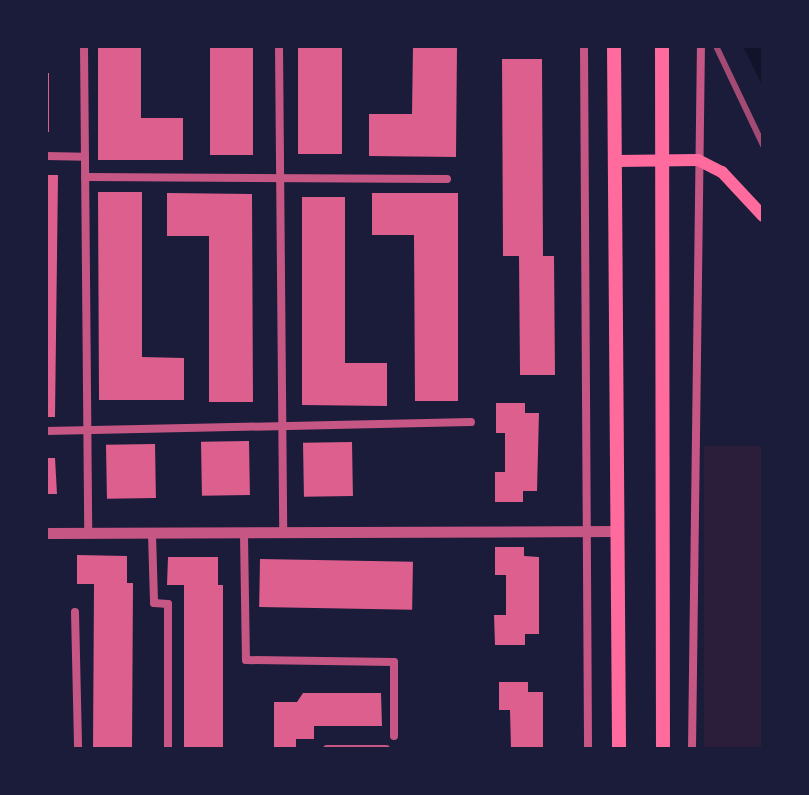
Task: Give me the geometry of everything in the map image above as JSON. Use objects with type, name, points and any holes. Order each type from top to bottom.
[{"type":"main road","points":[[614,46],[619,749]]},
{"type":"main road","points":[[662,46],[663,749]]},
{"type":"main road","points":[[616,161],[698,160],[722,172],[763,216]]},
{"type":"street","points":[[84,46],[88,533]]},
{"type":"street","points":[[279,46],[283,534]]},
{"type":"street","points":[[584,46],[588,749]]},
{"type":"street","points":[[692,749],[701,46]]},
{"type":"street","points":[[46,156],[85,157]]},
{"type":"street","points":[[85,177],[447,179]]},
{"type":"street","points":[[46,431],[471,422]]},
{"type":"street","points":[[46,533],[244,535],[618,531]]},
{"type":"street","points":[[152,534],[154,603],[168,604],[168,749]]},
{"type":"street","points":[[244,535],[246,660],[394,662],[394,736]]},
{"type":"street","points":[[75,612],[78,749]]},
{"type":"street","points":[[327,749],[386,749]]},
{"type":"shaded area","points":[[743,46],[763,46],[763,87]]},
{"type":"shaded area","points":[[704,446],[763,446],[763,749],[704,749]]},
{"type":"building","points":[[98,46],[141,46],[141,118],[183,118],[183,160],[98,160]]},
{"type":"building","points":[[210,46],[253,46],[253,155],[210,155]]},
{"type":"building","points":[[298,46],[342,46],[342,154],[298,154]]},
{"type":"building","points":[[413,46],[457,46],[456,157],[369,156],[369,114],[412,114]]},
{"type":"building","points":[[502,59],[542,59],[543,256],[554,256],[555,375],[520,375],[519,256],[503,256]]},
{"type":"building","points":[[46,73],[49,73],[49,132],[46,132]]},
{"type":"building","points":[[46,175],[58,175],[55,417],[46,417]]},
{"type":"building","points":[[98,192],[142,192],[142,357],[184,358],[184,400],[99,400]]},
{"type":"building","points":[[167,193],[252,194],[253,402],[209,402],[209,236],[167,236]]},
{"type":"building","points":[[372,193],[458,193],[458,401],[415,401],[414,235],[372,235]]},
{"type":"building","points":[[302,197],[345,197],[345,363],[387,363],[387,406],[302,405]]},
{"type":"building","points":[[496,403],[525,403],[525,413],[539,413],[537,491],[523,491],[523,502],[495,502],[495,472],[505,472],[505,433],[496,433]]},
{"type":"building","points":[[249,441],[250,495],[202,496],[201,442]]},
{"type":"building","points":[[352,442],[353,496],[304,497],[303,443]]},
{"type":"building","points":[[155,444],[156,498],[107,499],[106,445]]},
{"type":"building","points":[[46,458],[55,458],[57,494],[46,494]]},
{"type":"building","points":[[495,547],[524,547],[524,556],[539,557],[539,634],[525,634],[525,645],[495,645],[494,615],[506,615],[506,575],[495,575]]},
{"type":"building","points":[[77,555],[127,556],[127,583],[133,583],[132,749],[93,749],[94,584],[77,584]]},
{"type":"building","points":[[168,557],[218,557],[218,585],[223,585],[223,749],[184,749],[184,585],[167,585]]},
{"type":"building","points":[[260,559],[413,562],[412,610],[259,607]]},
{"type":"building","points":[[499,682],[528,682],[528,692],[543,692],[543,749],[511,749],[510,710],[499,710]]},
{"type":"building","points":[[303,693],[381,693],[382,726],[314,726],[314,739],[296,739],[296,749],[274,749],[274,702],[297,702]]},
{"type":"railway","points":[[716,46],[763,145]]}]
